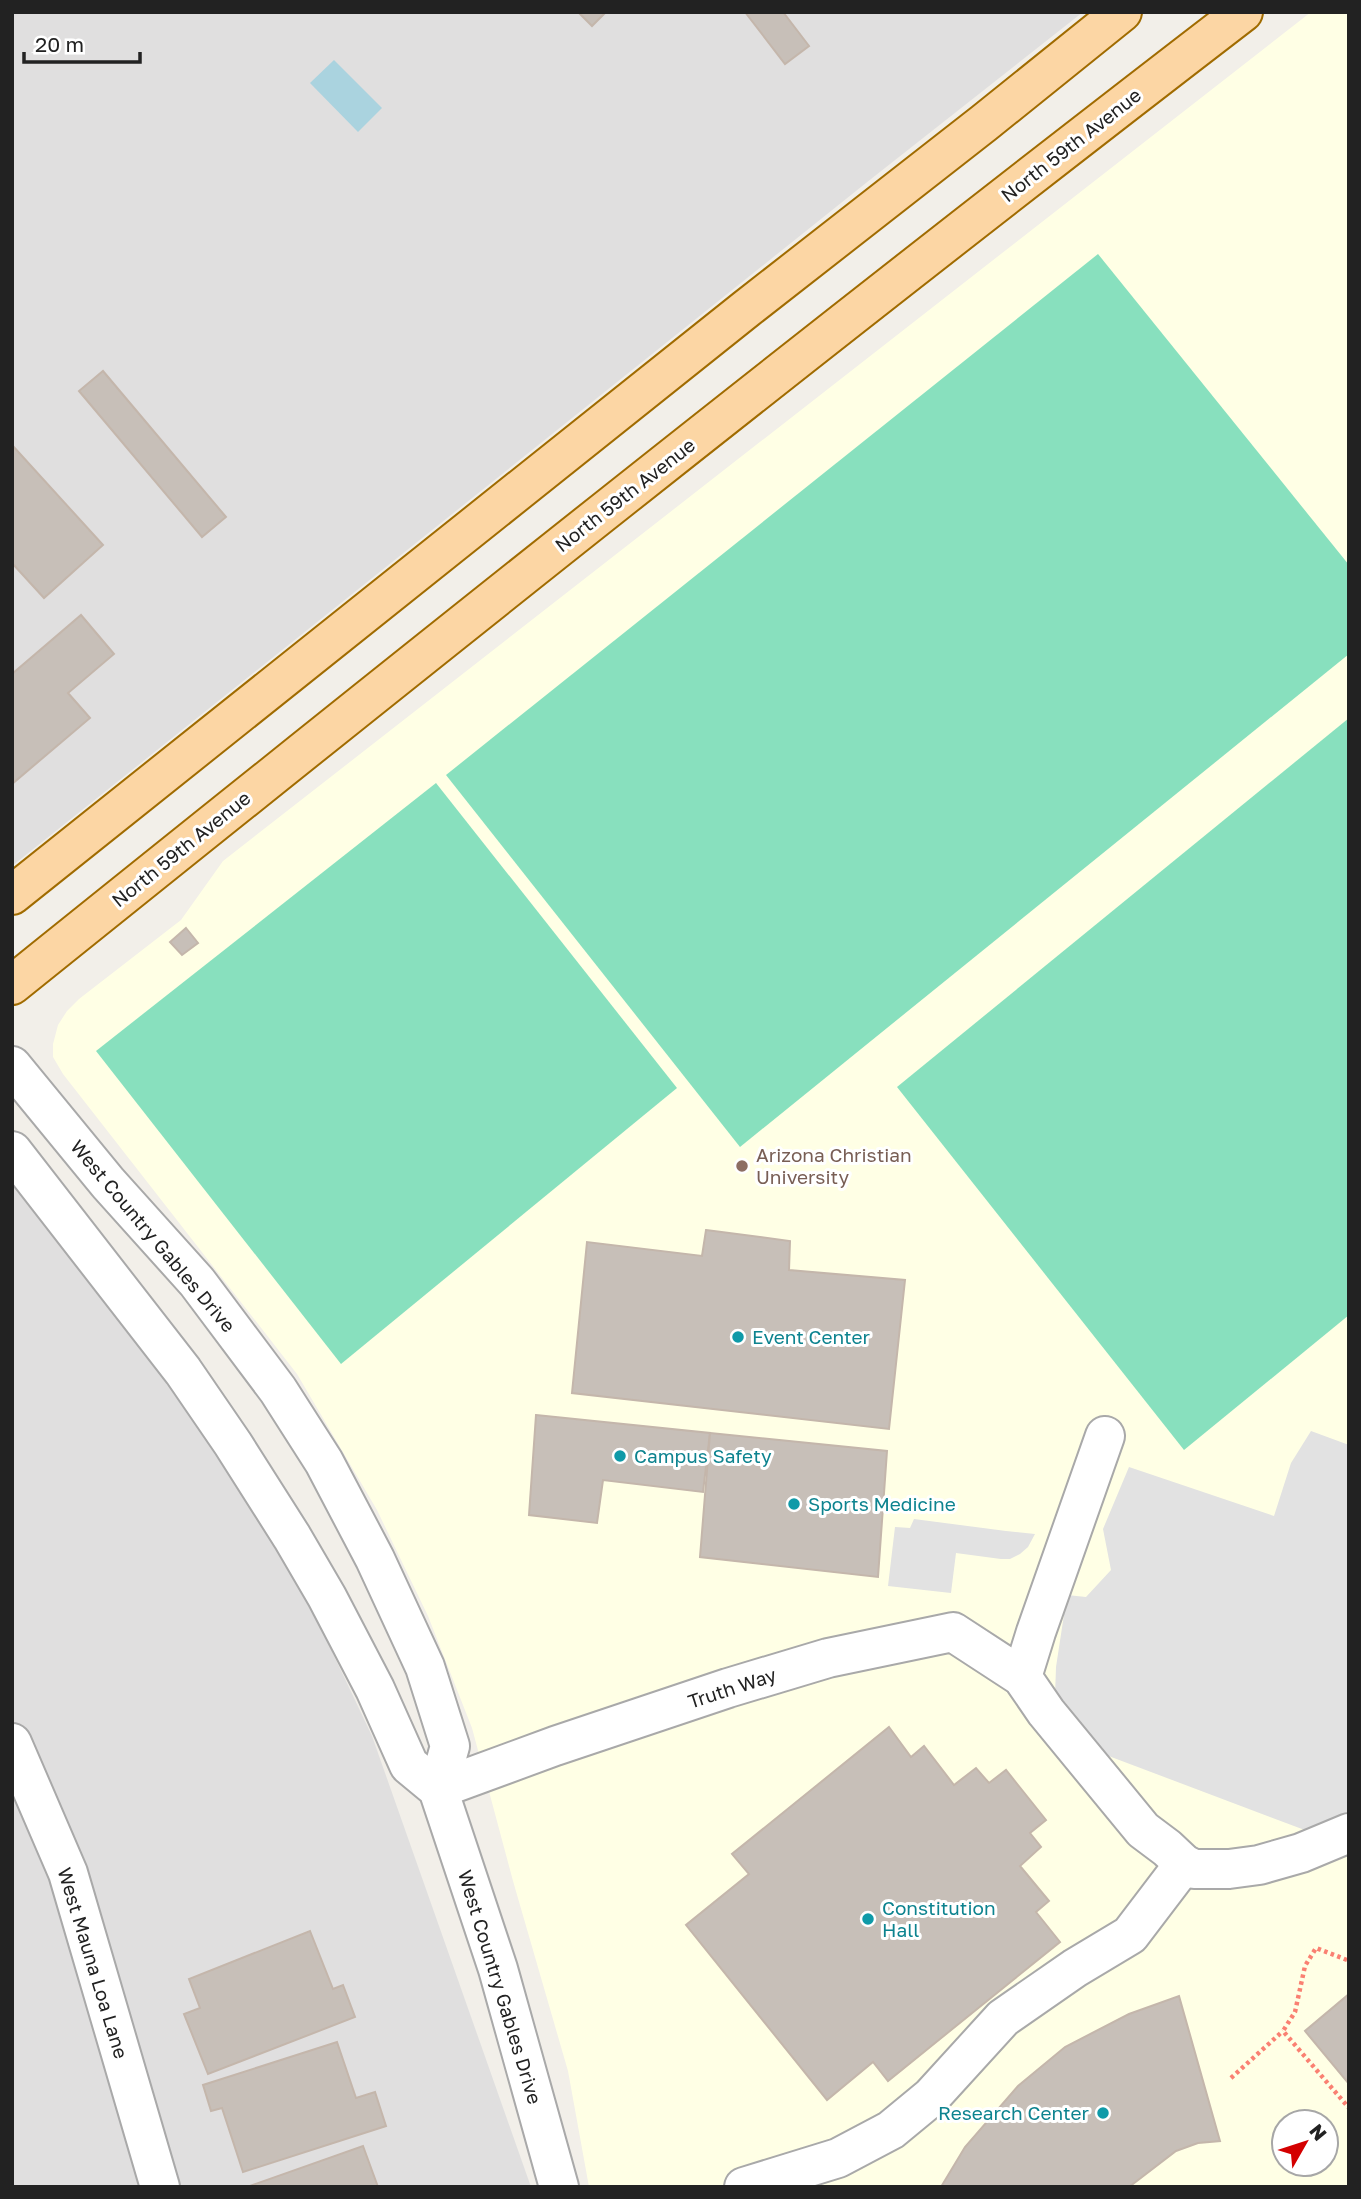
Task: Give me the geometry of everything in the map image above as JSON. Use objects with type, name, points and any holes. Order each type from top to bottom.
[{"type":"main road","points":[[12,895],[1122,12]]},
{"type":"main road","name":"North 59th Avenue","points":[[12,985],[427,651],[1027,178],[1243,12]]},
{"type":"street","name":"West Country Gables Drive","points":[[12,1066],[108,1184],[197,1282],[278,1390],[324,1462],[374,1559],[425,1667],[450,1746],[438,1789],[498,1969],[559,2187]]},
{"type":"street","points":[[12,1152],[183,1371],[233,1444],[327,1597],[375,1689],[409,1765],[438,1789]]},
{"type":"street","points":[[1022,1677],[1035,1632],[1105,1436]]},
{"type":"street","name":"Truth Way","points":[[438,1789],[555,1746],[728,1688],[828,1658],[953,1632],[1022,1677],[1046,1712],[1143,1830],[1184,1864]]},
{"type":"street","name":"West Mauna Loa Lane","points":[[12,1743],[68,1873],[160,2187]]},
{"type":"street","points":[[744,2187],[838,2158],[891,2130],[931,2097],[1003,2018],[1075,1968],[1130,1936],[1184,1864],[1194,1870],[1259,1865],[1301,1853],[1349,1833]]},
{"type":"path","points":[[1231,2078],[1283,2031],[1296,2012],[1305,1966],[1315,1948],[1347,1960]]},
{"type":"path","points":[[1283,2031],[1349,2108]]},
{"type":"shaded area","points":[[12,12],[1083,12],[12,866]]},
{"type":"shaded area","name":"Arizona Christian University","points":[[1311,12],[1349,12],[1349,2187],[589,2187],[568,2071],[472,1728],[428,1616],[377,1510],[297,1374],[63,1074],[53,1057],[58,1025],[67,1011],[181,920],[223,861]]},
{"type":"shaded area","points":[[12,1178],[200,1413],[276,1533],[372,1736],[531,2187],[12,2187]]},
{"type":"shaded area","points":[[1311,1431],[1349,1445],[1349,1821],[1310,1832],[1098,1752],[1055,1696],[1056,1667],[1067,1595],[1086,1597],[1111,1570],[1103,1529],[1129,1467],[1274,1516],[1291,1463]]},
{"type":"shaded area","points":[[914,1519],[1035,1534],[1028,1547],[1010,1559],[956,1553],[951,1593],[888,1586],[895,1527],[910,1528]]},
{"type":"green space","points":[[1098,254],[1349,565],[1349,654],[740,1147],[446,775]]},
{"type":"green space","points":[[1349,718],[1349,1315],[1184,1450],[897,1087]]},
{"type":"green space","points":[[436,783],[677,1088],[341,1364],[96,1051]]},
{"type":"water","points":[[334,60],[382,108],[358,132],[310,83]]},
{"type":"building","points":[[578,12],[606,12],[592,26]]},
{"type":"building","points":[[745,12],[783,12],[809,46],[785,64]]},
{"type":"building","points":[[103,371],[226,517],[202,537],[79,391]]},
{"type":"building","points":[[12,445],[103,545],[44,598],[12,563]]},
{"type":"building","points":[[81,615],[114,654],[68,693],[90,718],[12,784],[12,674]]},
{"type":"building","points":[[186,928],[198,943],[182,955],[170,942]]},
{"type":"building","name":"Event Center","points":[[706,1230],[790,1241],[789,1270],[905,1280],[889,1429],[572,1393],[587,1242],[702,1256]]},
{"type":"building","name":"Campus Safety","points":[[536,1415],[710,1433],[703,1492],[603,1480],[597,1523],[529,1515]]},
{"type":"building","name":"Sports Medicine","points":[[710,1433],[887,1451],[878,1577],[700,1557]]},
{"type":"building","name":"Constitution Hall","points":[[889,1727],[911,1757],[924,1746],[954,1785],[976,1768],[989,1783],[1006,1770],[1046,1820],[1030,1833],[1041,1847],[1020,1866],[1049,1901],[1036,1912],[1060,1942],[888,2081],[873,2062],[827,2100],[686,1925],[749,1874],[732,1854]]},
{"type":"building","points":[[310,1931],[333,1989],[343,1985],[355,2017],[208,2074],[184,2014],[200,2008],[189,1979]]},
{"type":"building","points":[[1349,1994],[1349,2084],[1305,2031]]},
{"type":"building","name":"Research Center","points":[[1179,1996],[1220,2141],[1198,2143],[1176,2151],[1129,2187],[941,2187],[965,2147],[1018,2086],[1065,2047],[1129,2014]]},
{"type":"building","points":[[337,2042],[356,2098],[375,2092],[386,2126],[243,2172],[222,2108],[211,2111],[203,2085]]},
{"type":"building","points":[[363,2146],[378,2187],[247,2187]]},
{"type":"place","name":"Arizona Christian University","points":[[742,1166]]},
{"type":"place","name":"Event Center","points":[[738,1337]]},
{"type":"place","name":"Campus Safety","points":[[620,1456]]},
{"type":"place","name":"Sports Medicine","points":[[794,1504]]},
{"type":"place","name":"Constitution Hall","points":[[868,1919]]},
{"type":"place","name":"Research Center","points":[[1103,2113]]}]
